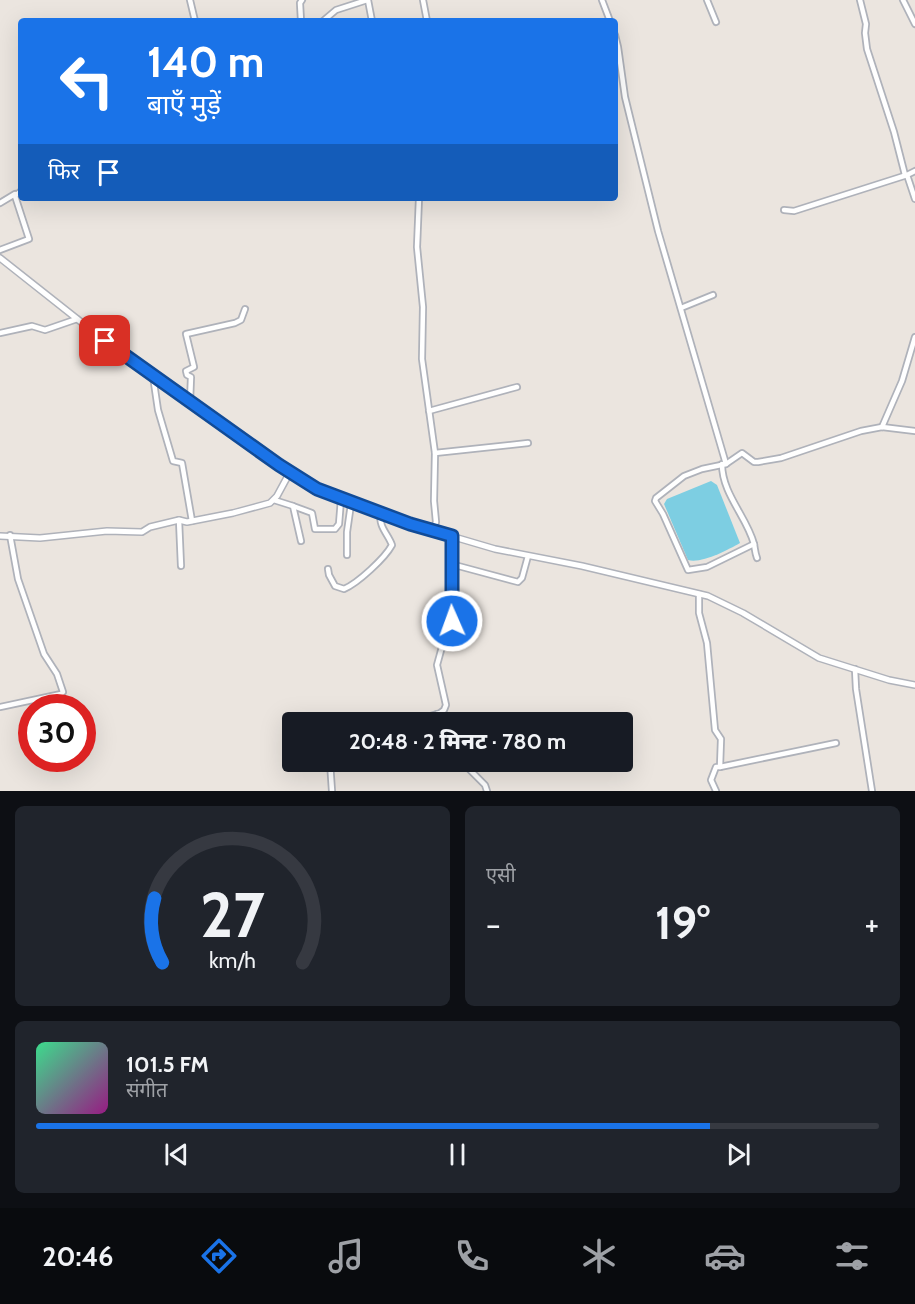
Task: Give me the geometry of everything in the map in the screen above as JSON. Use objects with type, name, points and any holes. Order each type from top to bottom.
[{"type":"street","points":[[190,0],[194,18]]},
{"type":"street","points":[[301,18],[300,3],[302,0]]},
{"type":"street","points":[[326,18],[336,10],[368,0],[371,18]]},
{"type":"street","points":[[423,0],[426,18]]},
{"type":"street","points":[[602,0],[609,18]]},
{"type":"street","points":[[707,0],[716,22]]},
{"type":"street","points":[[860,0],[866,24],[867,49],[915,199]]},
{"type":"street","points":[[903,0],[915,24]]},
{"type":"street","points":[[618,51],[632,127],[670,276],[724,464],[722,474],[754,544],[757,558]]},
{"type":"street","points":[[784,210],[794,211],[915,171]]},
{"type":"street","points":[[0,203],[18,192]]},
{"type":"street","points":[[0,250],[29,239],[15,194]]},
{"type":"street","points":[[419,201],[417,247],[423,307],[422,359],[435,453],[436,522],[434,527],[436,532]]},
{"type":"street","points":[[0,258],[153,376],[317,489],[351,504],[495,549],[715,599],[815,656],[889,680],[915,685]]},
{"type":"street","points":[[681,308],[713,295]]},
{"type":"street","points":[[190,402],[191,377],[186,371],[194,367],[186,334],[235,323],[241,320],[244,309]]},
{"type":"street","points":[[0,333],[32,326],[45,330],[77,319]]},
{"type":"street","points":[[882,427],[902,381],[915,337]]},
{"type":"street","points":[[153,376],[158,410],[173,461],[182,463],[192,521]]},
{"type":"street","points":[[429,411],[517,387]]},
{"type":"street","points":[[754,544],[708,567],[688,570],[655,501],[656,498],[684,476],[724,464],[742,453],[754,462],[758,462],[791,455],[861,430],[882,427],[915,431]]},
{"type":"street","points":[[435,453],[528,443]]},
{"type":"street","points":[[0,536],[52,538],[99,531],[142,532],[150,527],[179,520],[192,521],[262,507],[274,500],[290,472]]},
{"type":"street","points":[[274,500],[312,513],[315,529],[335,529],[339,524],[340,499]]},
{"type":"street","points":[[347,555],[346,532],[351,504]]},
{"type":"street","points":[[293,506],[301,541]]},
{"type":"street","points":[[328,568],[335,586],[344,589],[357,583],[383,557],[392,545],[383,530],[381,514]]},
{"type":"street","points":[[179,520],[181,566]]},
{"type":"street","points":[[0,707],[63,692],[57,674],[44,654],[18,579],[10,535]]},
{"type":"street","points":[[440,712],[446,705],[437,665],[446,632],[452,621],[452,536]]},
{"type":"street","points":[[451,564],[518,582],[522,578],[528,556]]},
{"type":"street","points":[[699,594],[699,613],[707,643],[715,730],[721,739],[720,767]]},
{"type":"street","points":[[855,669],[855,689],[872,791]]},
{"type":"street","points":[[716,791],[711,780],[716,767],[836,743]]},
{"type":"street","points":[[331,772],[332,791]]},
{"type":"street","points":[[472,772],[485,785],[487,791]]},
{"type":"water","points":[[711,481],[717,485],[740,543],[707,558],[688,560],[664,504],[667,499]]},
{"type":"route","points":[[105,341],[279,465],[317,489],[410,524],[452,536],[450,608],[452,621]]}]
